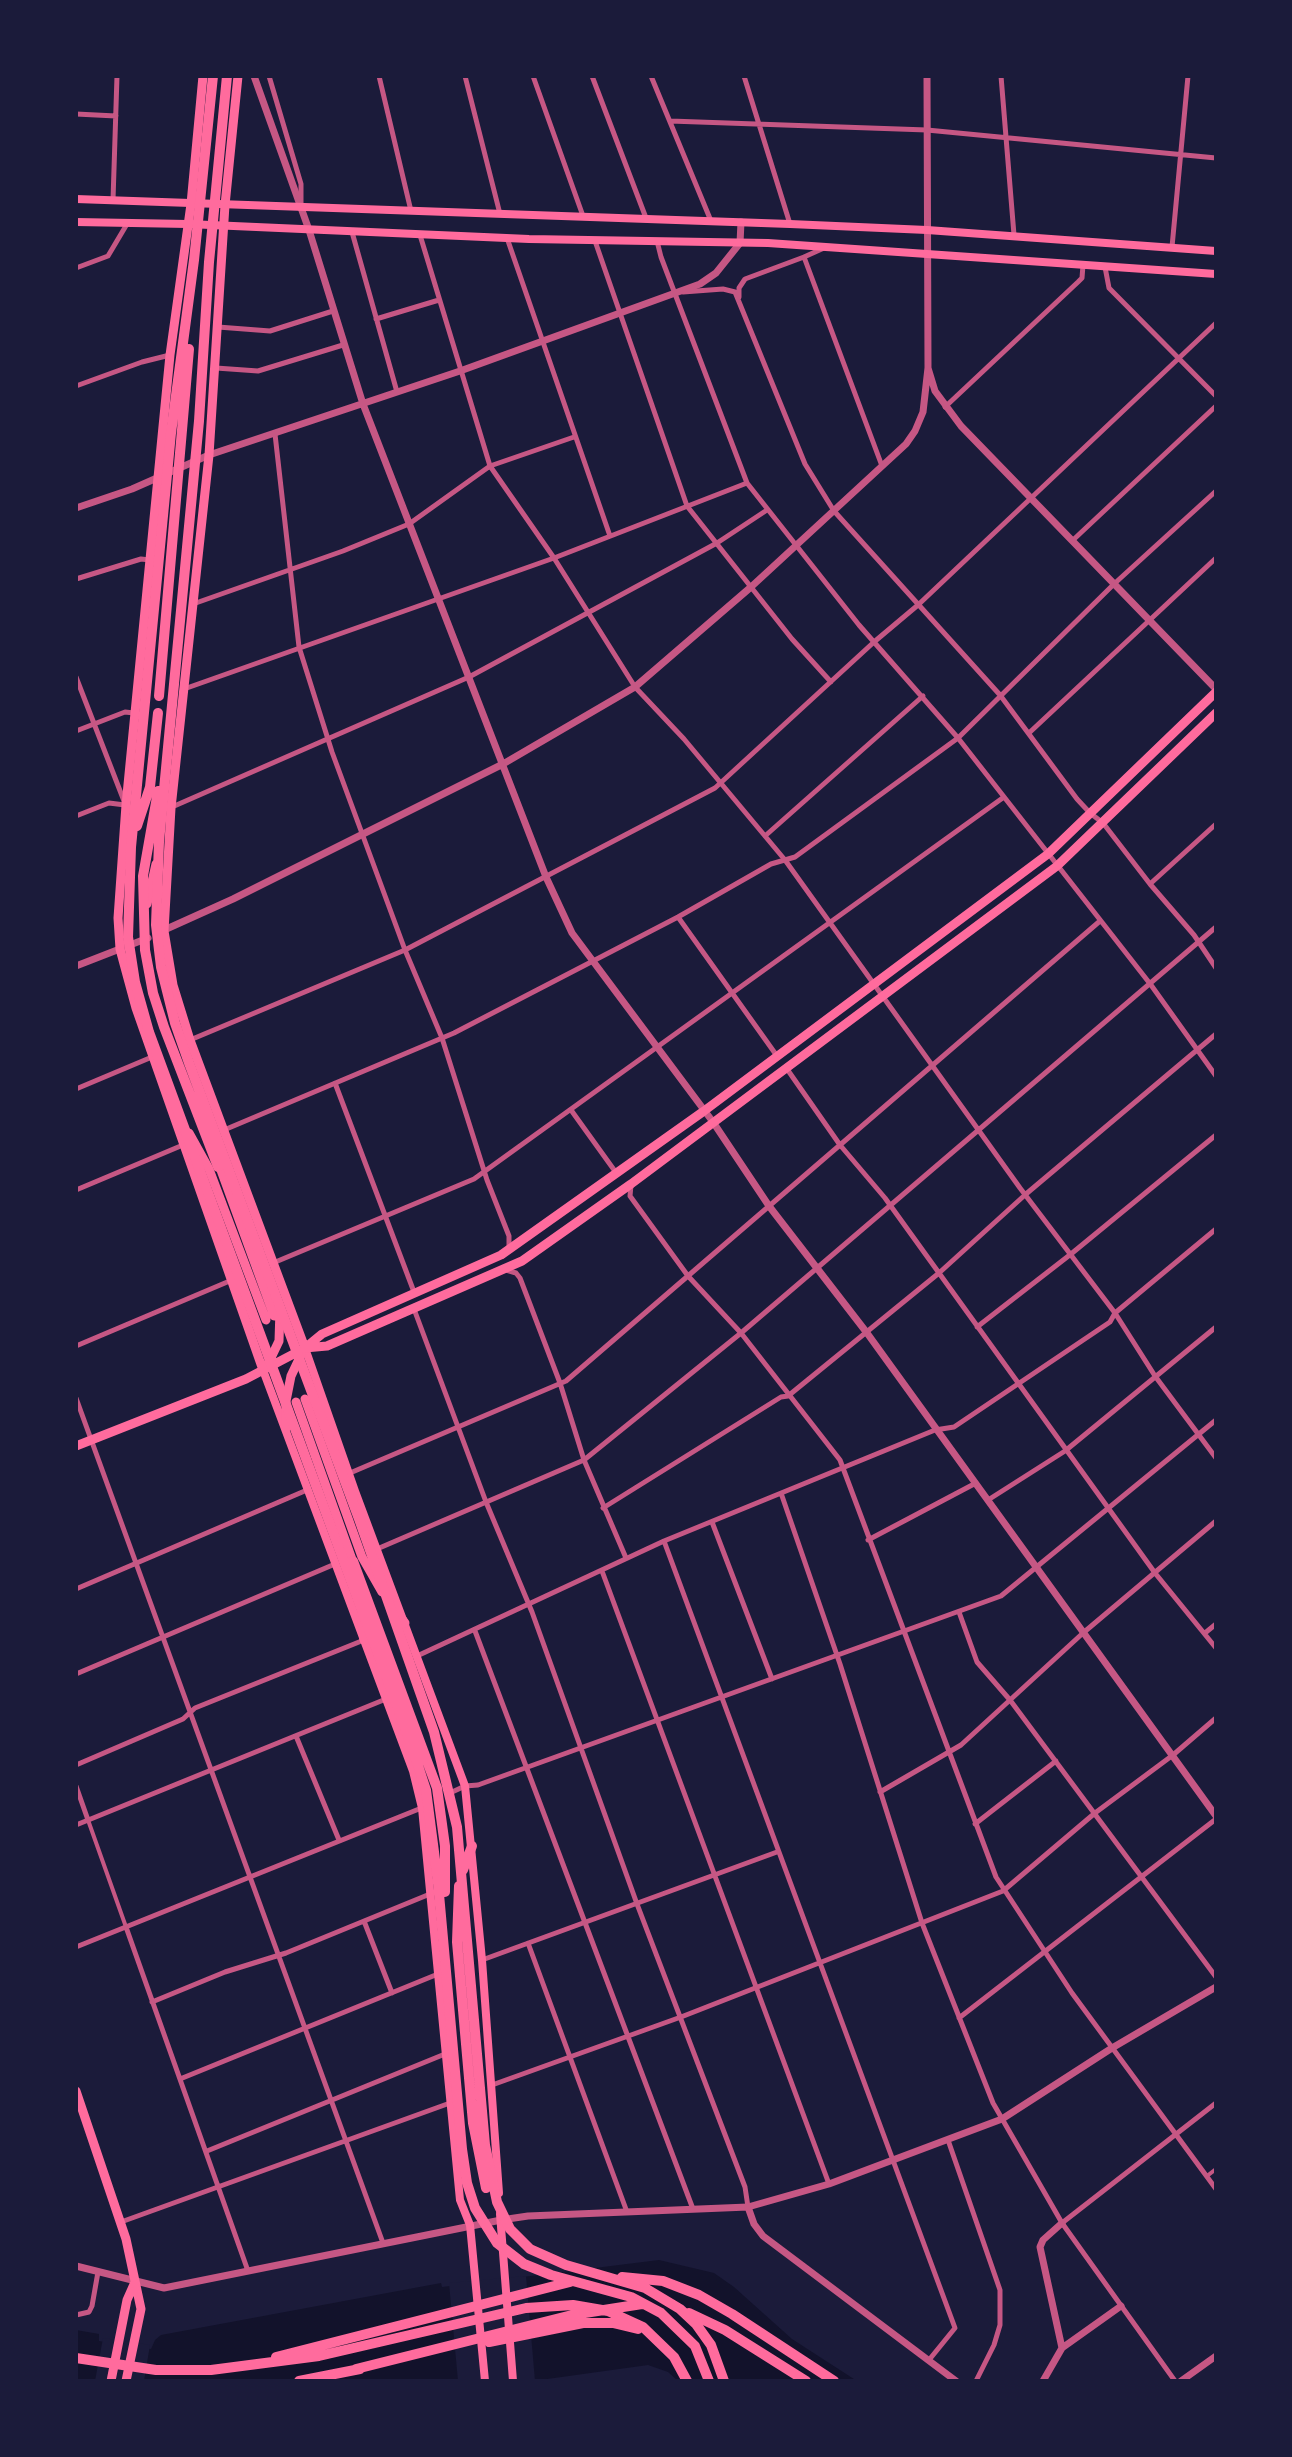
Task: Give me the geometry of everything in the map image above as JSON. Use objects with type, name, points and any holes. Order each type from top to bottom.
[{"type":"highway","points":[[203,76],[191,204],[170,355],[126,805],[118,918],[126,975],[152,1057],[263,1370]]},
{"type":"highway","points":[[213,76],[194,260],[171,433],[131,847],[127,912],[131,960],[149,1032],[420,1770],[430,1809],[464,2169],[470,2196],[485,2227],[506,2251],[524,2264],[551,2275],[631,2297],[661,2313],[695,2346],[709,2381]]},
{"type":"highway","points":[[227,76],[209,262],[199,421],[155,889],[158,947],[166,990],[189,1063],[368,1543],[434,1732],[457,1827],[487,2161],[497,2202],[514,2235]]},
{"type":"highway","points":[[237,81],[225,205],[209,455],[171,808],[164,931],[173,985],[190,1040],[305,1348],[291,1376],[286,1401],[286,1428]]},
{"type":"highway","points":[[159,696],[184,427],[194,260]]},
{"type":"highway","points":[[76,1446],[263,1370],[305,1348],[322,1334],[501,1255],[704,1111],[1048,854],[1216,691]]},
{"type":"highway","points":[[122,857],[141,817],[150,787],[158,713]]},
{"type":"highway","points":[[305,1348],[327,1346],[506,1270],[631,1184],[1057,866],[1216,713]]},
{"type":"highway","points":[[166,1096],[209,1169],[270,1318],[161,1015],[145,950],[142,893],[145,859],[167,749]]},
{"type":"highway","points":[[142,941],[150,882],[160,851],[169,836]]},
{"type":"highway","points":[[210,1093],[218,1167]]},
{"type":"highway","points":[[263,1370],[273,1358],[279,1341],[276,1275]]},
{"type":"highway","points":[[405,1623],[378,1587],[362,1557],[300,1401],[353,1561],[427,1755],[441,1806],[445,1846],[444,1942]]},
{"type":"highway","points":[[353,1561],[364,1640]]},
{"type":"highway","points":[[472,1846],[460,1883],[457,1942],[473,2123],[480,2166],[494,2207],[514,2235],[530,2249],[547,2258],[630,2283],[671,2303],[703,2333],[716,2355],[724,2381]]},
{"type":"highway","points":[[76,2091],[81,2120],[120,2222],[141,2309],[126,2381]]},
{"type":"highway","points":[[239,2366],[546,2286],[587,2279],[633,2277],[663,2281],[699,2295],[834,2381]]},
{"type":"highway","points":[[111,2381],[127,2300],[135,2282]]},
{"type":"highway","points":[[356,2369],[561,2317],[642,2304],[669,2307],[702,2318],[806,2381]]},
{"type":"highway","points":[[76,2358],[171,2371],[198,2371],[319,2356],[526,2308],[573,2305],[608,2311],[643,2327],[674,2357],[688,2381]]},
{"type":"highway","points":[[299,2381],[568,2325],[604,2323],[637,2328],[658,2339],[676,2356],[688,2381]]},
{"type":"main road","points":[[76,199],[927,230],[1216,251]]},
{"type":"main road","points":[[76,222],[595,241],[740,243],[1216,274]]},
{"type":"main road","points":[[305,1348],[465,1786],[482,1960],[513,2381]]},
{"type":"main road","points":[[263,1370],[413,1771],[422,1808],[460,2200],[470,2225],[485,2381]]},
{"type":"street","points":[[113,200],[117,76]]},
{"type":"street","points":[[269,76],[301,184],[301,208]]},
{"type":"street","points":[[379,76],[411,211]]},
{"type":"street","points":[[465,76],[500,214]]},
{"type":"street","points":[[533,76],[583,217]]},
{"type":"street","points":[[592,76],[646,219]]},
{"type":"street","points":[[651,76],[711,221]]},
{"type":"street","points":[[744,76],[790,224]]},
{"type":"street","points":[[77,963],[142,941],[363,834],[503,764],[635,687],[751,587],[906,444],[921,420],[927,393],[927,76]]},
{"type":"street","points":[[1001,76],[1014,236]]},
{"type":"street","points":[[1172,247],[1188,76]]},
{"type":"street","points":[[255,79],[309,230],[363,404],[436,599],[546,877],[572,933],[713,1122],[769,1206],[867,1333],[1216,1817],[959,2018]]},
{"type":"street","points":[[76,114],[116,116]]},
{"type":"street","points":[[670,121],[927,130],[1216,158]]},
{"type":"street","points":[[76,508],[209,455],[460,371],[708,280],[740,243],[741,222]]},
{"type":"street","points":[[76,268],[108,256],[127,223]]},
{"type":"street","points":[[352,232],[397,392]]},
{"type":"street","points":[[420,235],[490,466],[554,558],[635,687],[684,739],[785,860],[1115,1313],[1155,1376],[1216,1458]]},
{"type":"street","points":[[507,238],[610,536]]},
{"type":"street","points":[[595,241],[687,506],[792,639],[831,682]]},
{"type":"street","points":[[657,241],[747,483],[874,642],[958,738],[1151,985],[1216,1076]]},
{"type":"street","points":[[826,247],[745,279],[739,288],[739,297],[805,464],[834,511],[1000,695],[1090,813],[1103,823],[1216,968]]},
{"type":"street","points":[[804,257],[882,467]]},
{"type":"street","points":[[945,407],[1082,278],[1083,264]]},
{"type":"street","points":[[1105,266],[1109,288],[1216,396]]},
{"type":"street","points":[[676,293],[729,289],[739,297]]},
{"type":"street","points":[[376,319],[439,300]]},
{"type":"street","points":[[218,327],[270,331],[333,311]]},
{"type":"street","points":[[190,1040],[405,950],[720,783],[1032,500],[1216,323]]},
{"type":"street","points":[[216,368],[258,371],[343,345]]},
{"type":"street","points":[[76,386],[170,355]]},
{"type":"street","points":[[928,368],[935,391],[945,407],[1216,691]]},
{"type":"street","points":[[1072,541],[1216,406]]},
{"type":"street","points":[[275,434],[299,647],[327,739],[405,950],[442,1038],[487,1180],[509,1236],[508,1250],[501,1255]]},
{"type":"street","points":[[192,604],[409,524],[490,466],[574,437]]},
{"type":"street","points":[[183,689],[554,558],[747,483]]},
{"type":"street","points":[[223,1130],[442,1038],[678,917],[771,864],[795,857],[958,738],[1114,584],[1216,491]]},
{"type":"street","points":[[171,808],[469,677],[717,543],[767,510]]},
{"type":"street","points":[[1029,733],[1216,558]]},
{"type":"street","points":[[76,579],[141,559],[151,560]]},
{"type":"street","points":[[76,677],[126,805],[109,803],[76,816]]},
{"type":"street","points":[[765,836],[923,696]]},
{"type":"street","points":[[76,731],[125,712],[135,714]]},
{"type":"street","points":[[272,1263],[474,1179],[1004,797]]},
{"type":"street","points":[[1150,884],[1216,824]]},
{"type":"street","points":[[678,917],[777,1057]]},
{"type":"street","points":[[349,1473],[560,1383],[1100,921]]},
{"type":"street","points":[[377,1549],[584,1460],[741,1333],[1216,927]]},
{"type":"street","points":[[603,1508],[781,1397],[788,1396],[939,1273],[1026,1194],[1216,1034]]},
{"type":"street","points":[[76,1089],[152,1057]]},
{"type":"street","points":[[787,1069],[840,1145],[939,1273],[1155,1573],[1216,1648]]},
{"type":"street","points":[[335,1083],[415,1293]]},
{"type":"street","points":[[571,1110],[617,1174]]},
{"type":"street","points":[[977,1327],[1216,1135]]},
{"type":"street","points":[[76,1190],[183,1145]]},
{"type":"street","points":[[631,1184],[630,1196],[688,1276],[741,1333],[843,1467],[975,1824],[1003,1891],[1112,2048],[1216,2189]]},
{"type":"street","points":[[417,1656],[664,1541],[935,1430],[954,1427],[1110,1322],[1115,1313],[1216,1229]]},
{"type":"street","points":[[506,1270],[520,1278],[560,1383],[584,1460],[626,1558]]},
{"type":"street","points":[[76,1346],[232,1280]]},
{"type":"street","points":[[414,1309],[486,1502],[529,1604],[637,1904],[745,2187],[754,2224],[763,2236],[956,2381]]},
{"type":"street","points":[[988,1500],[1065,1451],[1216,1327]]},
{"type":"street","points":[[76,1398],[383,2243]]},
{"type":"street","points":[[76,1947],[422,1808],[465,1786],[478,1785],[1001,1596],[1216,1420]]},
{"type":"street","points":[[868,1540],[976,1483]]},
{"type":"street","points":[[76,1589],[307,1490]]},
{"type":"street","points":[[781,1493],[837,1656],[922,1923],[993,2103],[1062,2223],[1178,2381],[1216,2356]]},
{"type":"street","points":[[880,1792],[949,1753],[1083,1633],[1216,1521]]},
{"type":"street","points":[[712,1522],[772,1679]]},
{"type":"street","points":[[664,1541],[955,2328],[929,2360]]},
{"type":"street","points":[[76,1674],[335,1564]]},
{"type":"street","points":[[602,1571],[829,2184]]},
{"type":"street","points":[[959,1612],[977,1662],[1010,1700],[1216,1977]]},
{"type":"street","points":[[1205,1633],[1216,1624]]},
{"type":"street","points":[[475,1631],[693,2209]]},
{"type":"street","points":[[76,1765],[183,1719],[195,1708],[364,1640]]},
{"type":"street","points":[[76,1825],[386,1699]]},
{"type":"street","points":[[492,2085],[681,2017],[1003,1891],[1095,1813],[1173,1755],[1216,1718]]},
{"type":"street","points":[[296,1736],[339,1840]]},
{"type":"street","points":[[975,1824],[1056,1761]]},
{"type":"street","points":[[76,1786],[248,2271]]},
{"type":"street","points":[[482,1960],[777,1852]]},
{"type":"street","points":[[152,2002],[225,1972],[286,1953],[431,1894]]},
{"type":"street","points":[[364,1921],[392,1993]]},
{"type":"street","points":[[528,1943],[627,2212]]},
{"type":"street","points":[[180,2079],[438,1974]]},
{"type":"street","points":[[76,2266],[164,2288],[501,2220],[748,2207],[829,2184],[1002,2119],[1112,2048],[1216,1987]]},
{"type":"street","points":[[207,2151],[446,2053]]},
{"type":"street","points":[[120,2222],[451,2103]]},
{"type":"street","points":[[1062,2348],[1040,2247],[1043,2240],[1216,2103]]},
{"type":"street","points":[[948,2139],[1000,2290],[1000,2325],[976,2381]]},
{"type":"street","points":[[1207,2176],[1216,2169]]},
{"type":"street","points":[[76,2315],[89,2312],[98,2272]]},
{"type":"street","points":[[1043,2381],[1062,2348],[1121,2306]]},
{"type":"shaded area","points":[[659,2260],[714,2273],[792,2339],[857,2381],[678,2381],[668,2372],[648,2365],[533,2381],[76,2381],[76,2330],[99,2334],[99,2341],[151,2349],[161,2335],[441,2283],[442,2287]]},
{"type":"pier","points":[[526,2276],[535,2381],[458,2381],[449,2283]]},
{"type":"pier","points":[[103,2338],[150,2345],[144,2381],[95,2381]]}]
